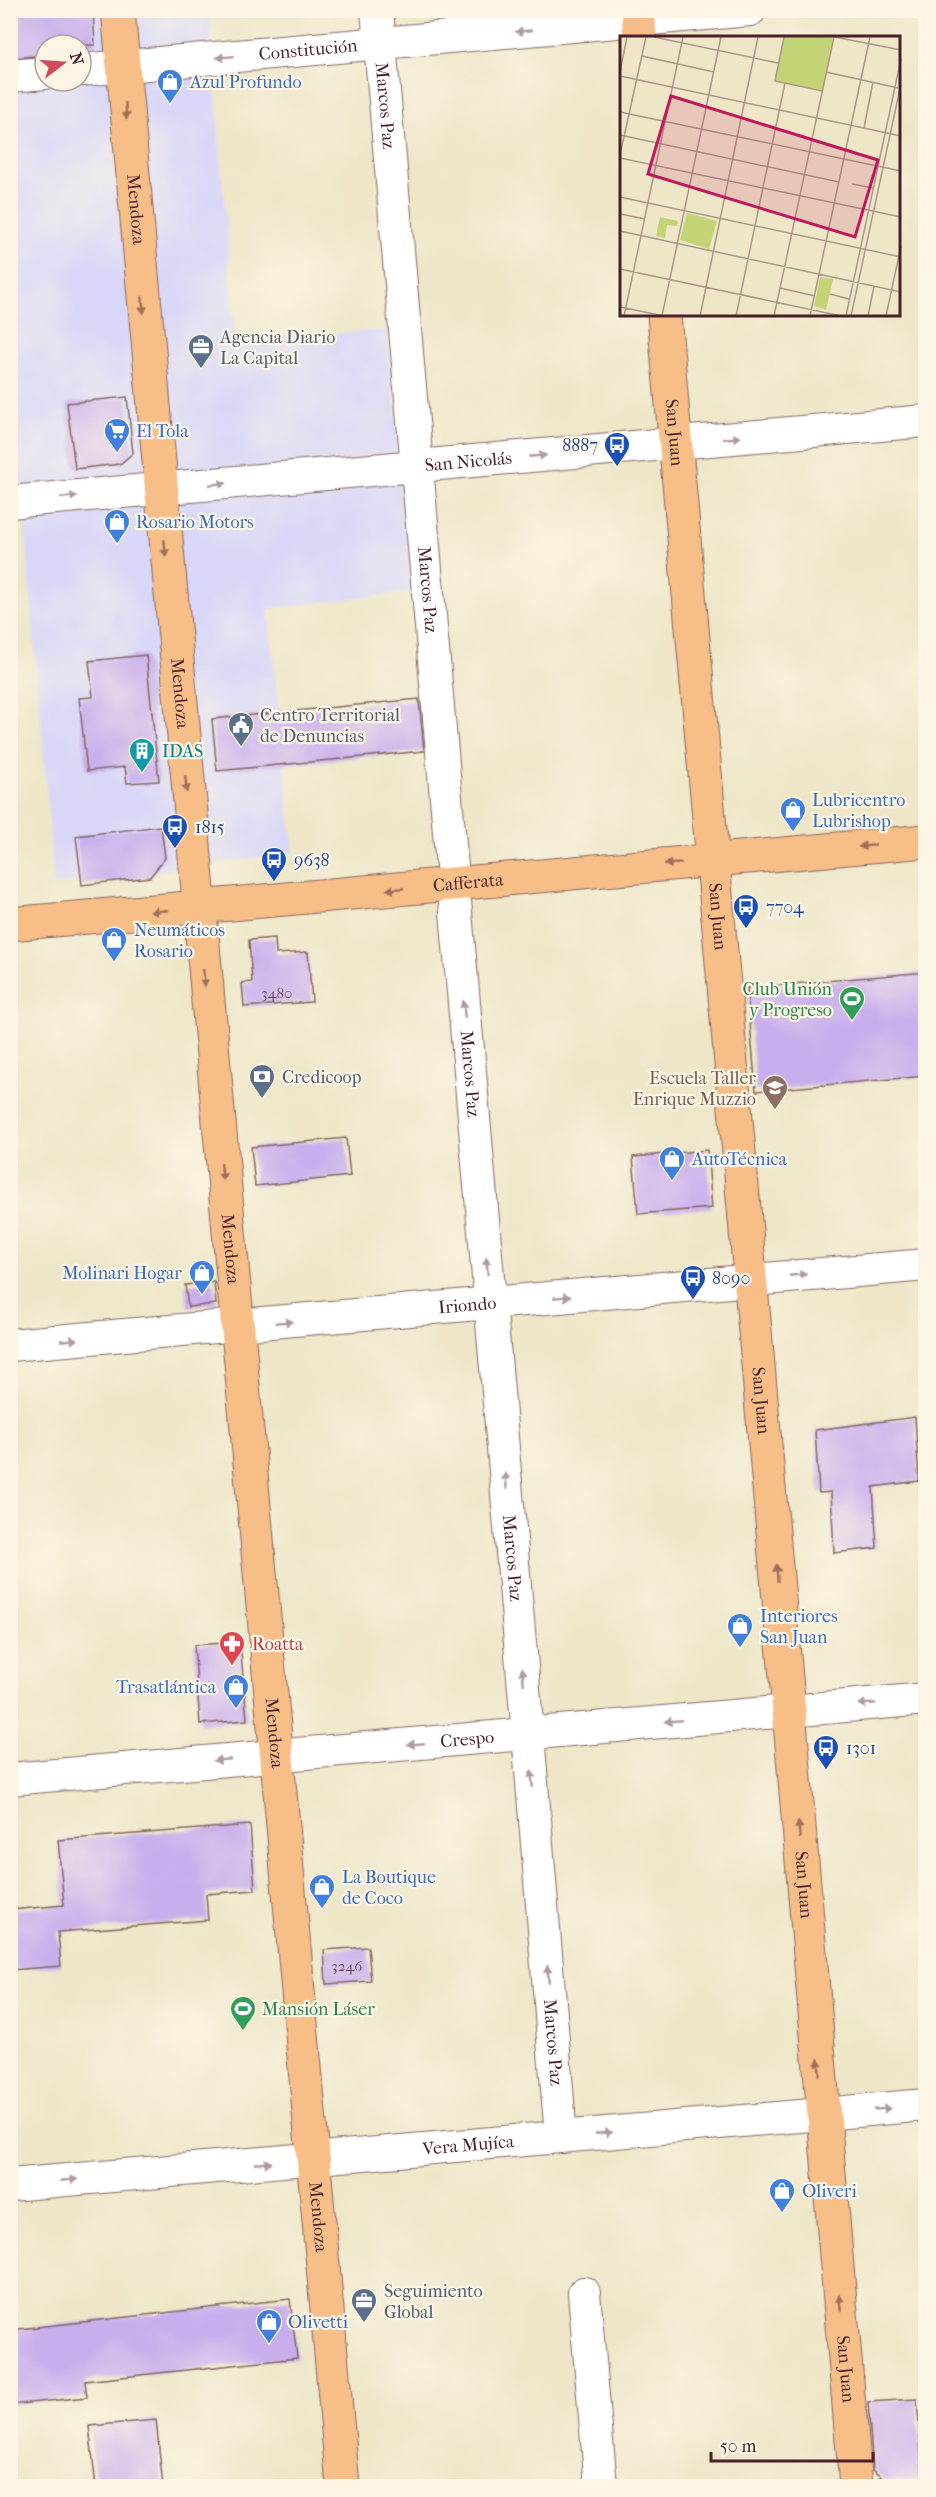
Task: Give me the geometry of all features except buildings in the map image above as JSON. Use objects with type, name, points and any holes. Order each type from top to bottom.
[{"type":"main road","name":"Mendoza","points":[[118,10],[343,2487]]},
{"type":"main road","name":"San Juan","points":[[664,316],[856,2487]]},
{"type":"main road","name":"Cafferata","points":[[10,924],[926,841]]},
{"type":"street","name":"Marcos Paz","points":[[376,10],[528,1734],[561,2137]]},
{"type":"street","name":"Constitución","points":[[93,69],[379,43],[639,23],[750,10]]},
{"type":"street","points":[[10,76],[33,74]]},
{"type":"street","name":"San Nicolás","points":[[10,502],[926,421]]},
{"type":"street","name":"Iriondo","points":[[10,1345],[926,1265]]},
{"type":"street","name":"Crespo","points":[[10,1779],[926,1699]]},
{"type":"street","name":"Vera Mujíca","points":[[10,2185],[926,2105]]},
{"type":"street","points":[[584,2293],[601,2487]]},
{"type":"shaded area","points":[[10,11],[209,11],[235,339],[387,330],[416,591],[268,609],[294,853],[54,885],[11,351]]},
{"type":"place","name":"Azul Profundo","points":[[170,105]]},
{"type":"place","name":"Agencia Diario La Capital","points":[[201,370]]},
{"type":"place","name":"El Tola","points":[[117,454]]},
{"type":"place","name":"8887","points":[[617,468]]},
{"type":"place","name":"Rosario Motors","points":[[117,545]]},
{"type":"place","name":"Centro Territorial de Denuncias","points":[[241,748]]},
{"type":"place","name":"IDAS","points":[[142,774]]},
{"type":"place","name":"Lubricentro Lubrishop","points":[[793,833]]},
{"type":"place","name":"1815","points":[[175,850]]},
{"type":"place","name":"9638","points":[[274,883]]},
{"type":"place","name":"7704","points":[[746,930]]},
{"type":"place","name":"Neumáticos Rosario","points":[[114,963]]},
{"type":"place","name":"Club Unión y Progreso","points":[[852,1022]]},
{"type":"place","name":"Credicoop","points":[[262,1100]]},
{"type":"place","name":"Escuela Taller Enrique Muzzio","points":[[775,1111]]},
{"type":"place","name":"AutoTécnica","points":[[672,1182]]},
{"type":"place","name":"Molinari Hogar","points":[[202,1296]]},
{"type":"place","name":"8090","points":[[693,1301]]},
{"type":"place","name":"Interiores San Juan","points":[[740,1649]]},
{"type":"place","name":"Roatta","points":[[232,1667]]},
{"type":"place","name":"Trasatlántica","points":[[236,1710]]},
{"type":"place","name":"1301","points":[[826,1771]]},
{"type":"place","name":"La Boutique de Coco","points":[[322,1910]]},
{"type":"place","name":"Mansión Láser","points":[[243,2032]]},
{"type":"place","name":"Oliveri","points":[[782,2214]]},
{"type":"place","name":"Seguimiento Global","points":[[364,2324]]},
{"type":"place","name":"Olivetti","points":[[269,2345]]}]
